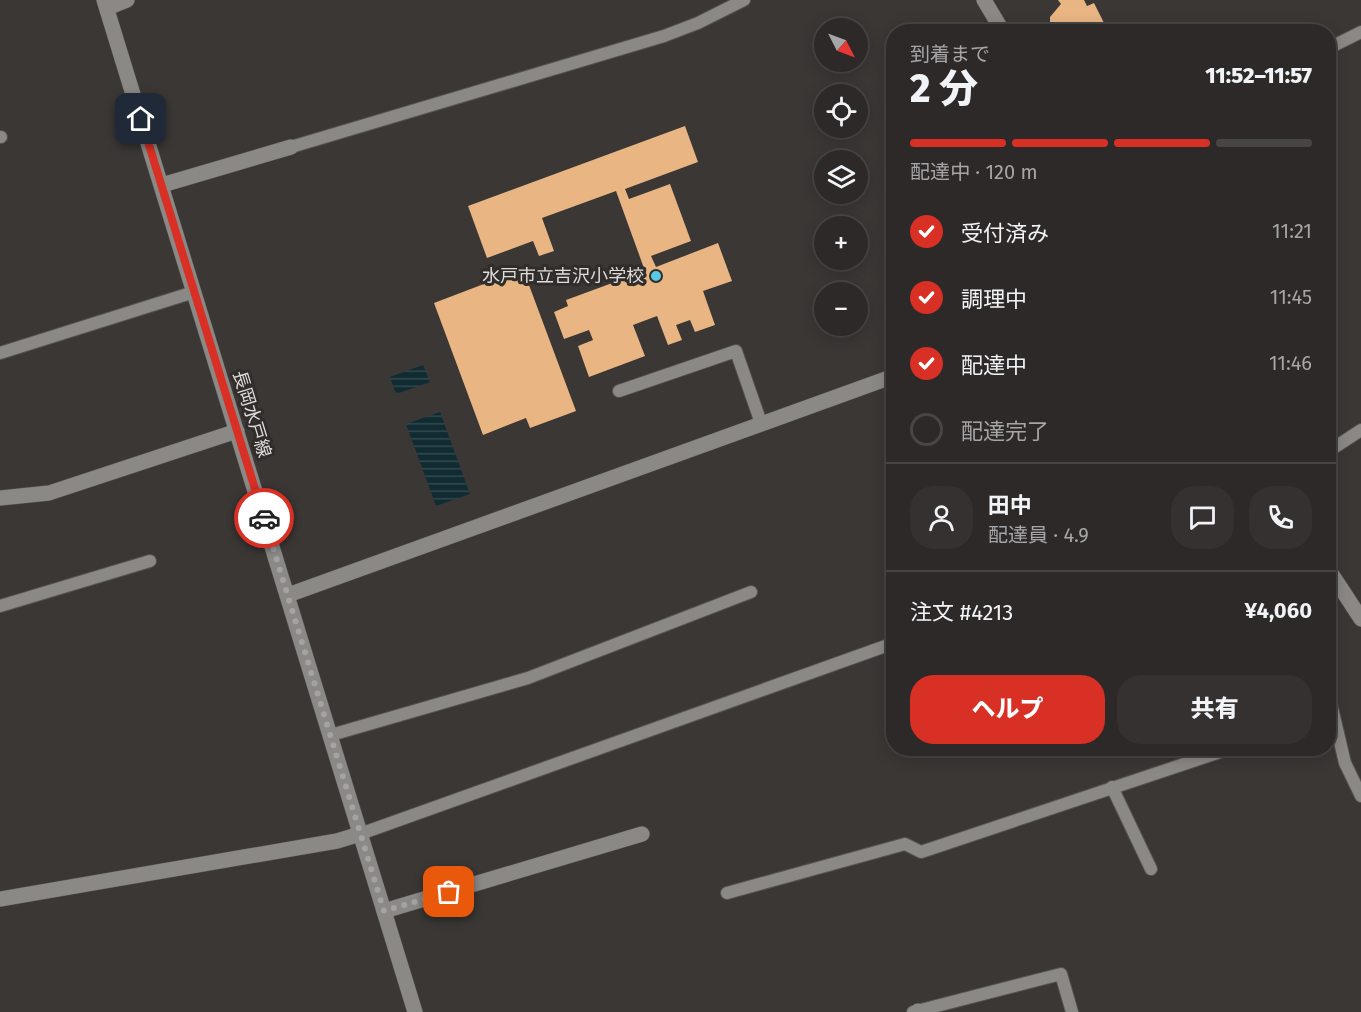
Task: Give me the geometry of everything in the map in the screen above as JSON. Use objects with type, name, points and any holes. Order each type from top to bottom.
[{"type":"street","points":[[106,4],[127,0]]},
{"type":"street","points":[[984,0],[998,24]]},
{"type":"street","name":"長岡水戸線","points":[[106,4],[416,1012]]},
{"type":"street","points":[[162,185],[291,147]]},
{"type":"street","points":[[288,595],[886,379]]},
{"type":"street","points":[[0,498],[50,493],[237,431]]},
{"type":"street","points":[[1336,581],[1361,619]]},
{"type":"street","points":[[0,899],[337,841],[360,834]]},
{"type":"street","points":[[384,911],[642,834]]},
{"type":"lane","points":[[291,147],[664,36],[698,23],[744,0]]},
{"type":"lane","points":[[1336,44],[1361,32]]},
{"type":"lane","points":[[0,353],[194,292]]},
{"type":"lane","points":[[619,391],[736,351],[761,423]]},
{"type":"lane","points":[[1336,446],[1361,430]]},
{"type":"lane","points":[[0,606],[150,561]]},
{"type":"lane","points":[[331,735],[528,678],[751,592]]},
{"type":"lane","points":[[360,834],[886,646]]},
{"type":"lane","points":[[1336,733],[1345,763],[1361,796]]},
{"type":"lane","points":[[727,892],[905,844],[921,852],[1207,756]]},
{"type":"lane","points":[[1112,787],[1151,869]]},
{"type":"lane","points":[[916,1012],[1061,974],[1072,1012]]},
{"type":"water","points":[[423,365],[430,382],[396,394],[390,377]]},
{"type":"water","points":[[440,412],[470,494],[436,506],[406,424]]},
{"type":"building","points":[[1058,0],[1084,0],[1087,6],[1094,3],[1104,24],[1050,24],[1050,17],[1061,4]]},
{"type":"building","points":[[685,126],[698,162],[625,189],[629,199],[670,184],[691,241],[651,256],[656,267],[718,243],[732,281],[703,291],[715,325],[695,332],[690,320],[676,325],[682,340],[668,345],[657,316],[633,325],[645,356],[589,377],[578,346],[593,340],[589,330],[564,339],[554,312],[568,306],[566,300],[645,271],[616,191],[542,218],[554,251],[539,256],[533,241],[487,258],[468,206]]},
{"type":"building","points":[[523,269],[576,411],[530,428],[526,418],[483,435],[434,303]]},
{"type":"way so far","points":[[264,518],[384,911],[449,892]]},
{"type":"place","name":"水戸市立吉沢小学校","points":[[656,276]]},
{"type":"route","points":[[141,119],[264,518]]}]
